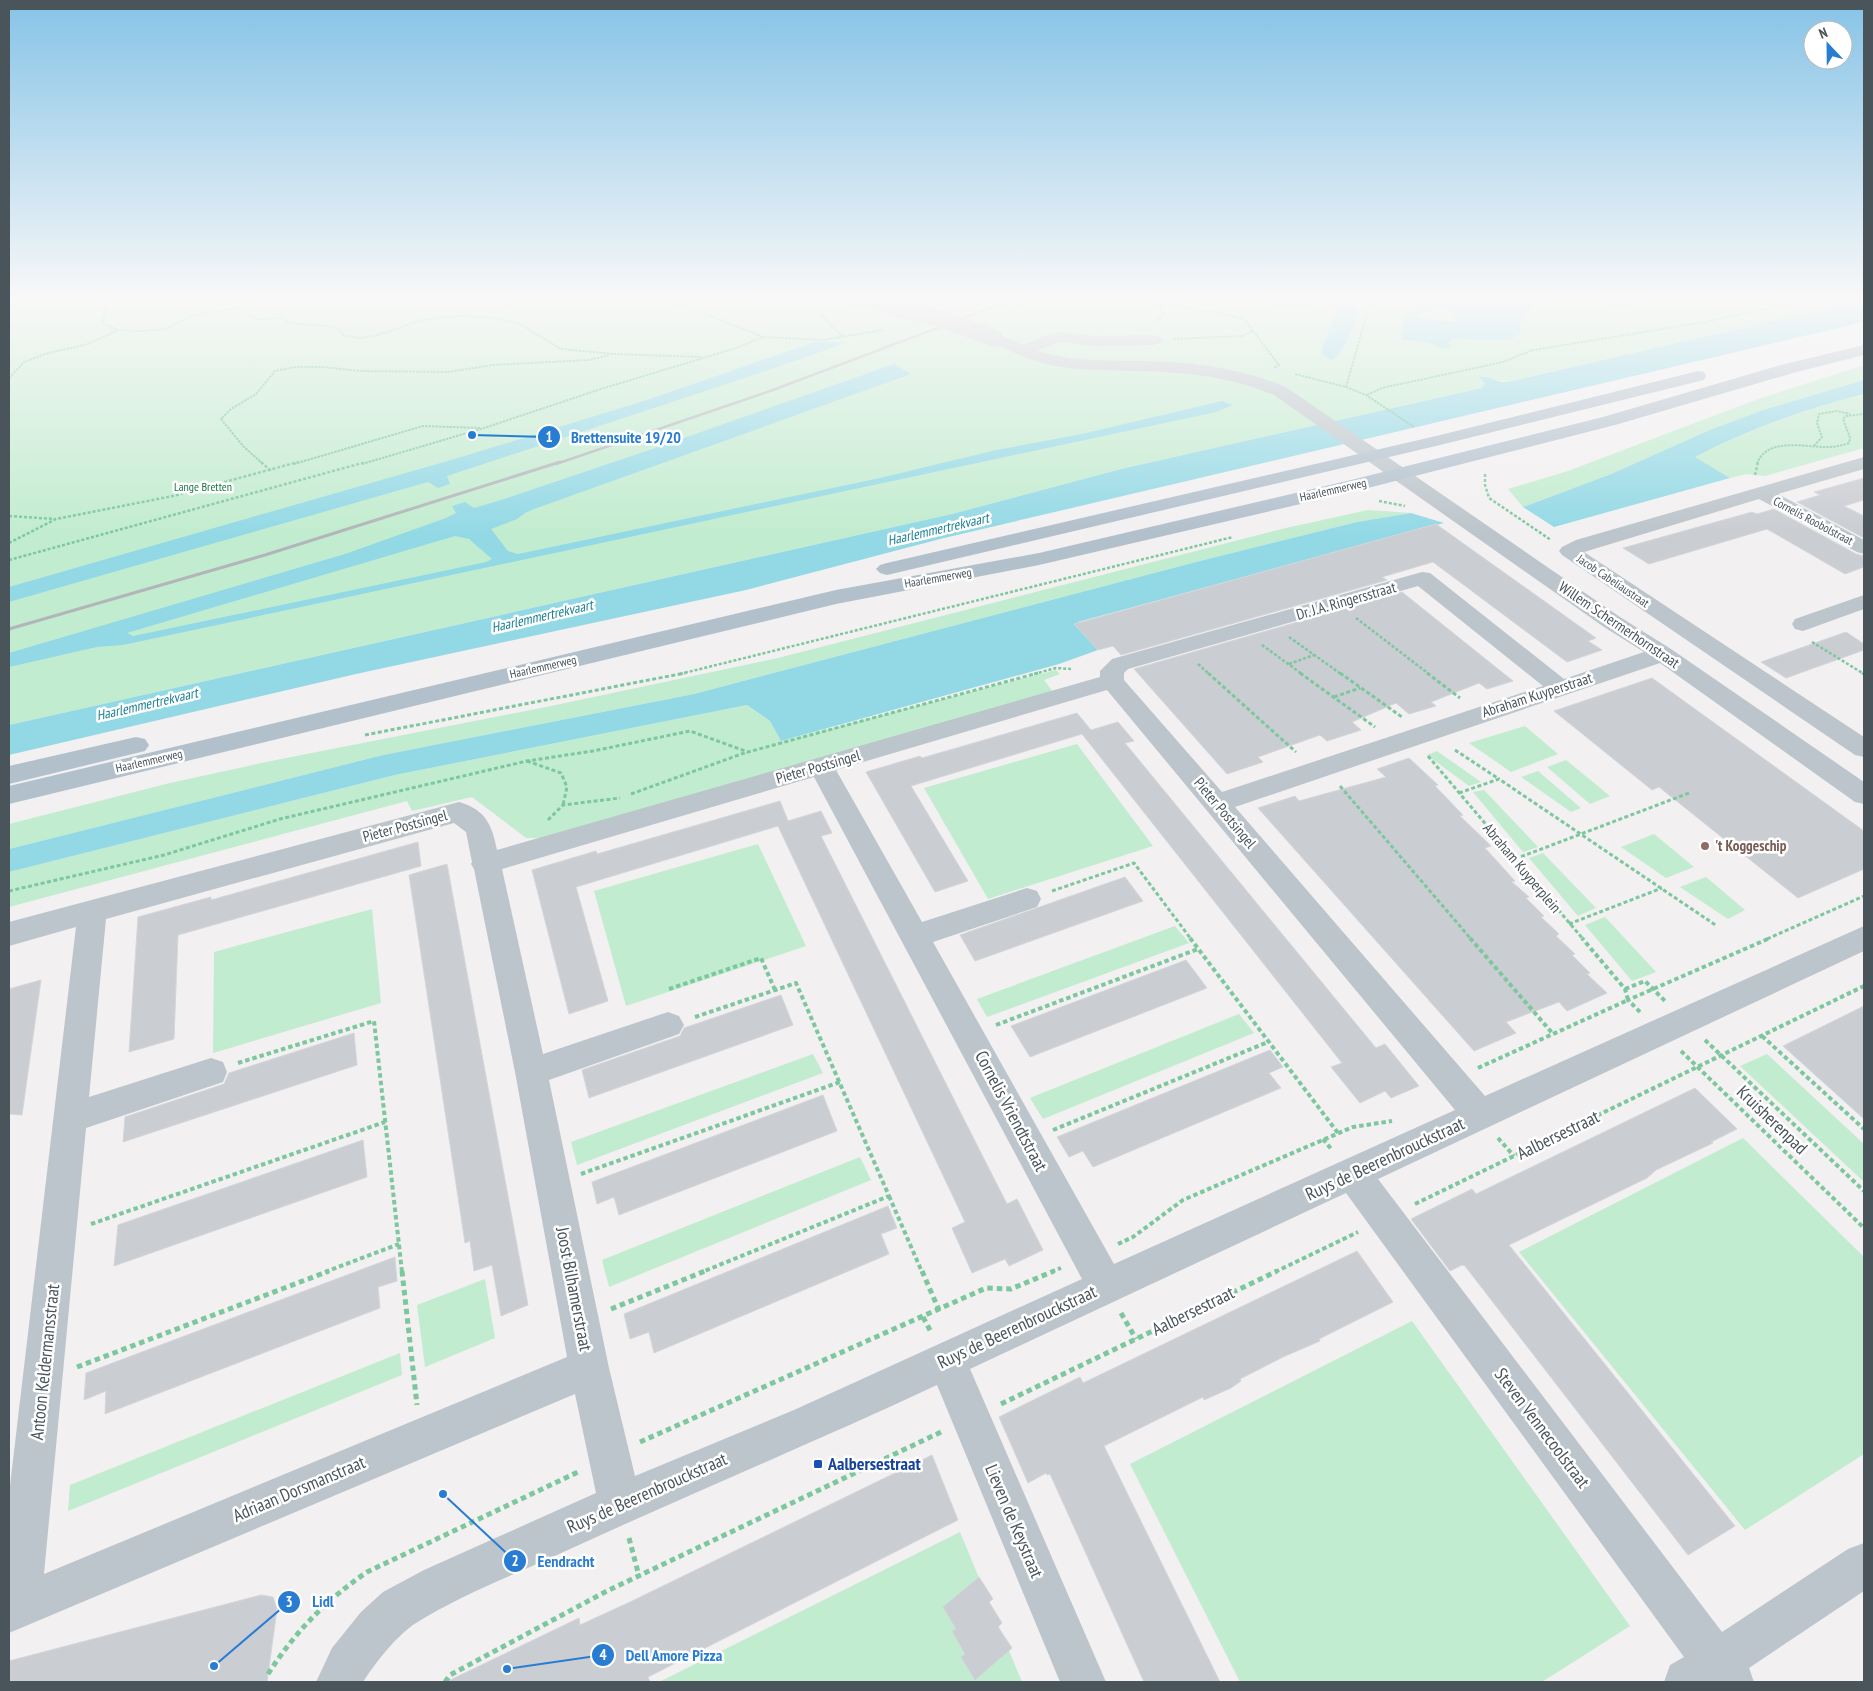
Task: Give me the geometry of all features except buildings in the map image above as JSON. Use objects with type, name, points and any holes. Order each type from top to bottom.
[{"type":"main road","name":"Haarlemmerweg","points":[[9,775],[1376,449],[1703,375]]},
{"type":"main road","name":"Haarlemmerweg","points":[[9,795],[836,596],[1039,559],[1409,472],[1609,421],[1764,375]]},
{"type":"street","name":"Willem Schermerhornstraat","points":[[1235,375],[1270,386],[1324,412],[1409,472],[1864,775]]},
{"type":"street","name":"Jacob Cabeliaustraat","points":[[1864,464],[1583,544],[1569,551],[1864,749]]},
{"type":"street","name":"Willem Schermerhornstraat","points":[[1409,472],[1612,622],[1663,654],[1864,794]]},
{"type":"street","name":"Cornelis Roobolstraat","points":[[1761,493],[1864,548]]},
{"type":"street","name":"Dr. J.A. Ringersstraat","points":[[1112,676],[1120,664],[1181,647],[1262,632],[1338,603],[1422,578],[1561,688]]},
{"type":"street","points":[[1803,624],[1864,602]]},
{"type":"street","name":"Abraham Kuyperstraat","points":[[1217,803],[1318,769],[1404,731],[1480,715],[1663,654]]},
{"type":"street","name":"Pieter Postsingel","points":[[9,934],[459,812],[479,828],[499,860],[821,766],[1112,676],[1468,1102]]},
{"type":"street","name":"Cornelis Vriendtstraat","points":[[821,766],[970,1034],[1097,1271]]},
{"type":"street","name":"Joost Bilhamerstraat","points":[[499,860],[531,1072],[589,1368],[620,1504]]},
{"type":"street","points":[[915,936],[1027,899]]},
{"type":"street","name":"Antoon Keldermansstraat","points":[[14,1609],[43,1380],[92,911]]},
{"type":"street","points":[[1673,1026],[1864,938]]},
{"type":"street","points":[[531,1072],[668,1025]]},
{"type":"street","name":"Ruys de Beerenbrouckstraat","points":[[340,1682],[348,1664],[376,1628],[399,1608],[440,1586],[620,1504],[808,1424],[946,1360],[1097,1271],[1353,1174],[1468,1102],[1673,1026]]},
{"type":"street","points":[[71,1118],[211,1072]]},
{"type":"street","name":"Steven Vennecoolstraat","points":[[1353,1174],[1711,1675]]},
{"type":"street","name":"Lieven de Keystraat","points":[[946,1360],[1083,1682]]},
{"type":"street","name":"Adriaan Dorsmanstraat","points":[[14,1609],[589,1368]]},
{"type":"street","points":[[1711,1675],[1864,1564]]},
{"type":"path","points":[[272,375],[256,394],[231,409],[222,419],[243,446],[272,472]]},
{"type":"path","points":[[9,560],[319,476],[484,428],[647,375]]},
{"type":"path","points":[[1299,375],[1346,387],[1366,395],[1418,430]]},
{"type":"path","points":[[1346,387],[1349,375]]},
{"type":"path","points":[[1366,395],[1382,388],[1442,375]]},
{"type":"path","points":[[1813,446],[1822,437],[1817,424],[1816,418],[1818,414],[1837,411],[1854,415]]},
{"type":"path","points":[[1761,493],[1754,478],[1760,457],[1768,451],[1781,448],[1841,447],[1849,443],[1850,438],[1843,419],[1846,416],[1864,414]]},
{"type":"path","points":[[9,516],[56,519],[174,496],[272,472],[423,426],[484,428]]},
{"type":"path","points":[[1485,474],[1484,486],[1489,498],[1569,551]]},
{"type":"path","points":[[9,544],[56,519]]},
{"type":"path","name":"Haarlemmerweg","points":[[361,736],[664,678],[1234,537]]},
{"type":"path","points":[[1338,603],[1480,715]]},
{"type":"path","points":[[1803,624],[1790,628],[1864,674]]},
{"type":"path","points":[[1262,632],[1282,633],[1314,656],[1408,722],[1404,731],[1380,731],[1256,640],[1262,632]]},
{"type":"path","points":[[1181,647],[1318,769],[1553,1034]]},
{"type":"path","points":[[1288,664],[1314,656]]},
{"type":"path","points":[[499,860],[563,805],[622,798],[748,752],[1056,668],[1112,676]]},
{"type":"path","points":[[1334,697],[1360,688]]},
{"type":"path","points":[[9,891],[164,855],[217,836],[280,818],[527,761],[593,751],[690,731],[748,752]]},
{"type":"path","name":"Abraham Kuyperplein","points":[[1404,731],[1625,989],[1628,1000]]},
{"type":"path","points":[[1455,750],[1717,926]]},
{"type":"path","points":[[527,761],[561,773],[566,787],[563,805]]},
{"type":"path","points":[[1459,793],[1499,779]]},
{"type":"path","points":[[1515,859],[1689,793]]},
{"type":"path","points":[[1027,899],[1134,863],[1338,1133]]},
{"type":"path","points":[[1569,924],[1662,888]]},
{"type":"path","points":[[1468,1102],[1461,1078],[1483,1065],[1864,896]]},
{"type":"path","points":[[1858,899],[1864,903]]},
{"type":"path","points":[[970,1034],[1198,949]]},
{"type":"path","points":[[668,989],[761,958],[775,990]]},
{"type":"path","points":[[1625,989],[1645,981],[1673,1026]]},
{"type":"path","points":[[668,1025],[796,983],[939,1310]]},
{"type":"path","name":"Aalbersestraat","points":[[445,1682],[450,1675],[607,1591],[970,1419],[1864,986]]},
{"type":"path","points":[[1628,1000],[1719,1055],[1864,1191]]},
{"type":"path","points":[[211,1072],[374,1021],[420,1439]]},
{"type":"path","name":"Kruisherenpad","points":[[1673,1026],[1696,1066],[1864,1228]]},
{"type":"path","points":[[1762,1036],[1864,1129]]},
{"type":"path","points":[[1027,1140],[1268,1042]]},
{"type":"path","points":[[553,1184],[840,1082]]},
{"type":"path","points":[[268,1674],[288,1642],[315,1612],[347,1584],[367,1572],[526,1498],[608,1456],[986,1288],[1011,1289],[1097,1271],[1133,1237],[1183,1200],[1353,1127],[1400,1118]]},
{"type":"path","points":[[58,1236],[385,1122]]},
{"type":"path","points":[[580,1322],[889,1196]]},
{"type":"path","points":[[43,1380],[399,1244]]},
{"type":"green space","name":"Lange Bretten","points":[[9,375],[1539,375],[1508,382],[1479,378],[1485,384],[1482,388],[1121,469],[952,514],[9,725]]},
{"type":"green space","points":[[1833,375],[1864,375],[1864,380],[1763,410],[1712,429],[1611,474],[1523,507],[1508,489],[1568,471],[1758,399]]},
{"type":"green space","points":[[1864,394],[1864,448],[1765,476],[1746,474],[1730,478],[1694,457],[1778,421]]},
{"type":"green space","points":[[1368,510],[1411,513],[1357,522],[1196,562],[694,694],[383,755],[9,849],[9,824],[170,783],[778,658],[1286,528]]},
{"type":"green space","points":[[1056,670],[1060,674],[1044,680],[1053,692],[542,838],[526,838],[472,797],[412,811],[407,801],[9,907],[9,872],[395,775],[747,705],[770,721],[781,741]]},
{"type":"green space","points":[[1525,726],[1558,754],[1511,772],[1469,743]]},
{"type":"green space","points":[[1077,744],[1153,846],[988,899],[924,788]]},
{"type":"green space","points":[[1437,751],[1481,782],[1469,786],[1427,755]]},
{"type":"green space","points":[[1566,760],[1610,796],[1590,804],[1547,767]]},
{"type":"green space","points":[[1538,771],[1581,808],[1571,812],[1521,777]]},
{"type":"green space","points":[[1484,790],[1538,847],[1523,852],[1473,792]]},
{"type":"green space","points":[[1654,834],[1694,867],[1666,878],[1621,847]]},
{"type":"green space","points":[[758,844],[806,946],[626,1006],[594,891]]},
{"type":"green space","points":[[1543,853],[1596,908],[1578,916],[1529,858]]},
{"type":"green space","points":[[1706,877],[1745,910],[1728,919],[1680,887]]},
{"type":"green space","points":[[372,909],[381,1003],[213,1053],[214,952]]},
{"type":"green space","points":[[1605,917],[1656,972],[1632,981],[1585,925]]},
{"type":"green space","points":[[1175,926],[1189,943],[987,1017],[977,999]]},
{"type":"green space","points":[[1239,1014],[1254,1033],[1043,1119],[1030,1098]]},
{"type":"green space","points":[[813,1054],[823,1073],[577,1165],[571,1142]]},
{"type":"green space","points":[[1767,1054],[1864,1144],[1864,1182],[1740,1066]]},
{"type":"green space","points":[[1743,1138],[1864,1257],[1864,1454],[1745,1530],[1519,1252]]},
{"type":"green space","points":[[860,1157],[871,1180],[609,1287],[602,1260]]},
{"type":"green space","points":[[485,1279],[495,1338],[425,1367],[417,1305]]},
{"type":"green space","points":[[1412,1321],[1630,1626],[1542,1682],[1240,1682],[1130,1464]]},
{"type":"green space","points":[[400,1353],[402,1375],[68,1511],[70,1485]]},
{"type":"green space","points":[[960,1532],[1022,1682],[659,1682]]},
{"type":"water","points":[[720,375],[754,375],[447,476],[450,484],[438,488],[428,482],[9,602],[9,587],[458,458],[650,399]]},
{"type":"water","points":[[863,375],[908,375],[534,509],[517,519],[491,529],[508,551],[518,554],[880,478],[996,450],[1082,434],[1222,401],[1233,405],[1216,412],[123,645],[97,647],[9,667],[9,653],[345,554],[446,518],[456,513],[452,506],[465,502],[474,508]],"holes":[[[455,536],[469,539],[492,559],[486,562],[133,636],[127,633]]]},
{"type":"water","name":"Haarlemmertrekvaart","points":[[1539,375],[1639,375],[944,538],[746,590],[356,674],[9,755],[9,725],[952,514],[1121,469],[1482,388],[1485,384],[1479,377],[1508,382]]},
{"type":"water","points":[[1864,380],[1864,394],[1778,421],[1736,437],[1695,457],[1730,478],[1554,527],[1523,507],[1611,474],[1712,429],[1763,410]]},
{"type":"water","points":[[1411,513],[1444,523],[1078,622],[1098,650],[1059,664],[781,741],[770,721],[747,705],[395,775],[9,872],[9,849],[383,755],[694,694],[1196,562],[1357,522]]},
{"type":"railway","points":[[556,464],[813,375]]},
{"type":"railway","points":[[9,629],[265,555],[560,462]]},
{"type":"place","name":"Brettensuite 19/20","points":[[472,435]]},
{"type":"place","name":"'t Koggeschip","points":[[1705,846]]},
{"type":"place","name":"Aalbersestraat","points":[[818,1464]]},
{"type":"place","name":"Eendracht","points":[[443,1494]]},
{"type":"place","name":"Lidl","points":[[214,1666]]},
{"type":"place","name":"Dell Amore Pizza","points":[[507,1669]]}]
